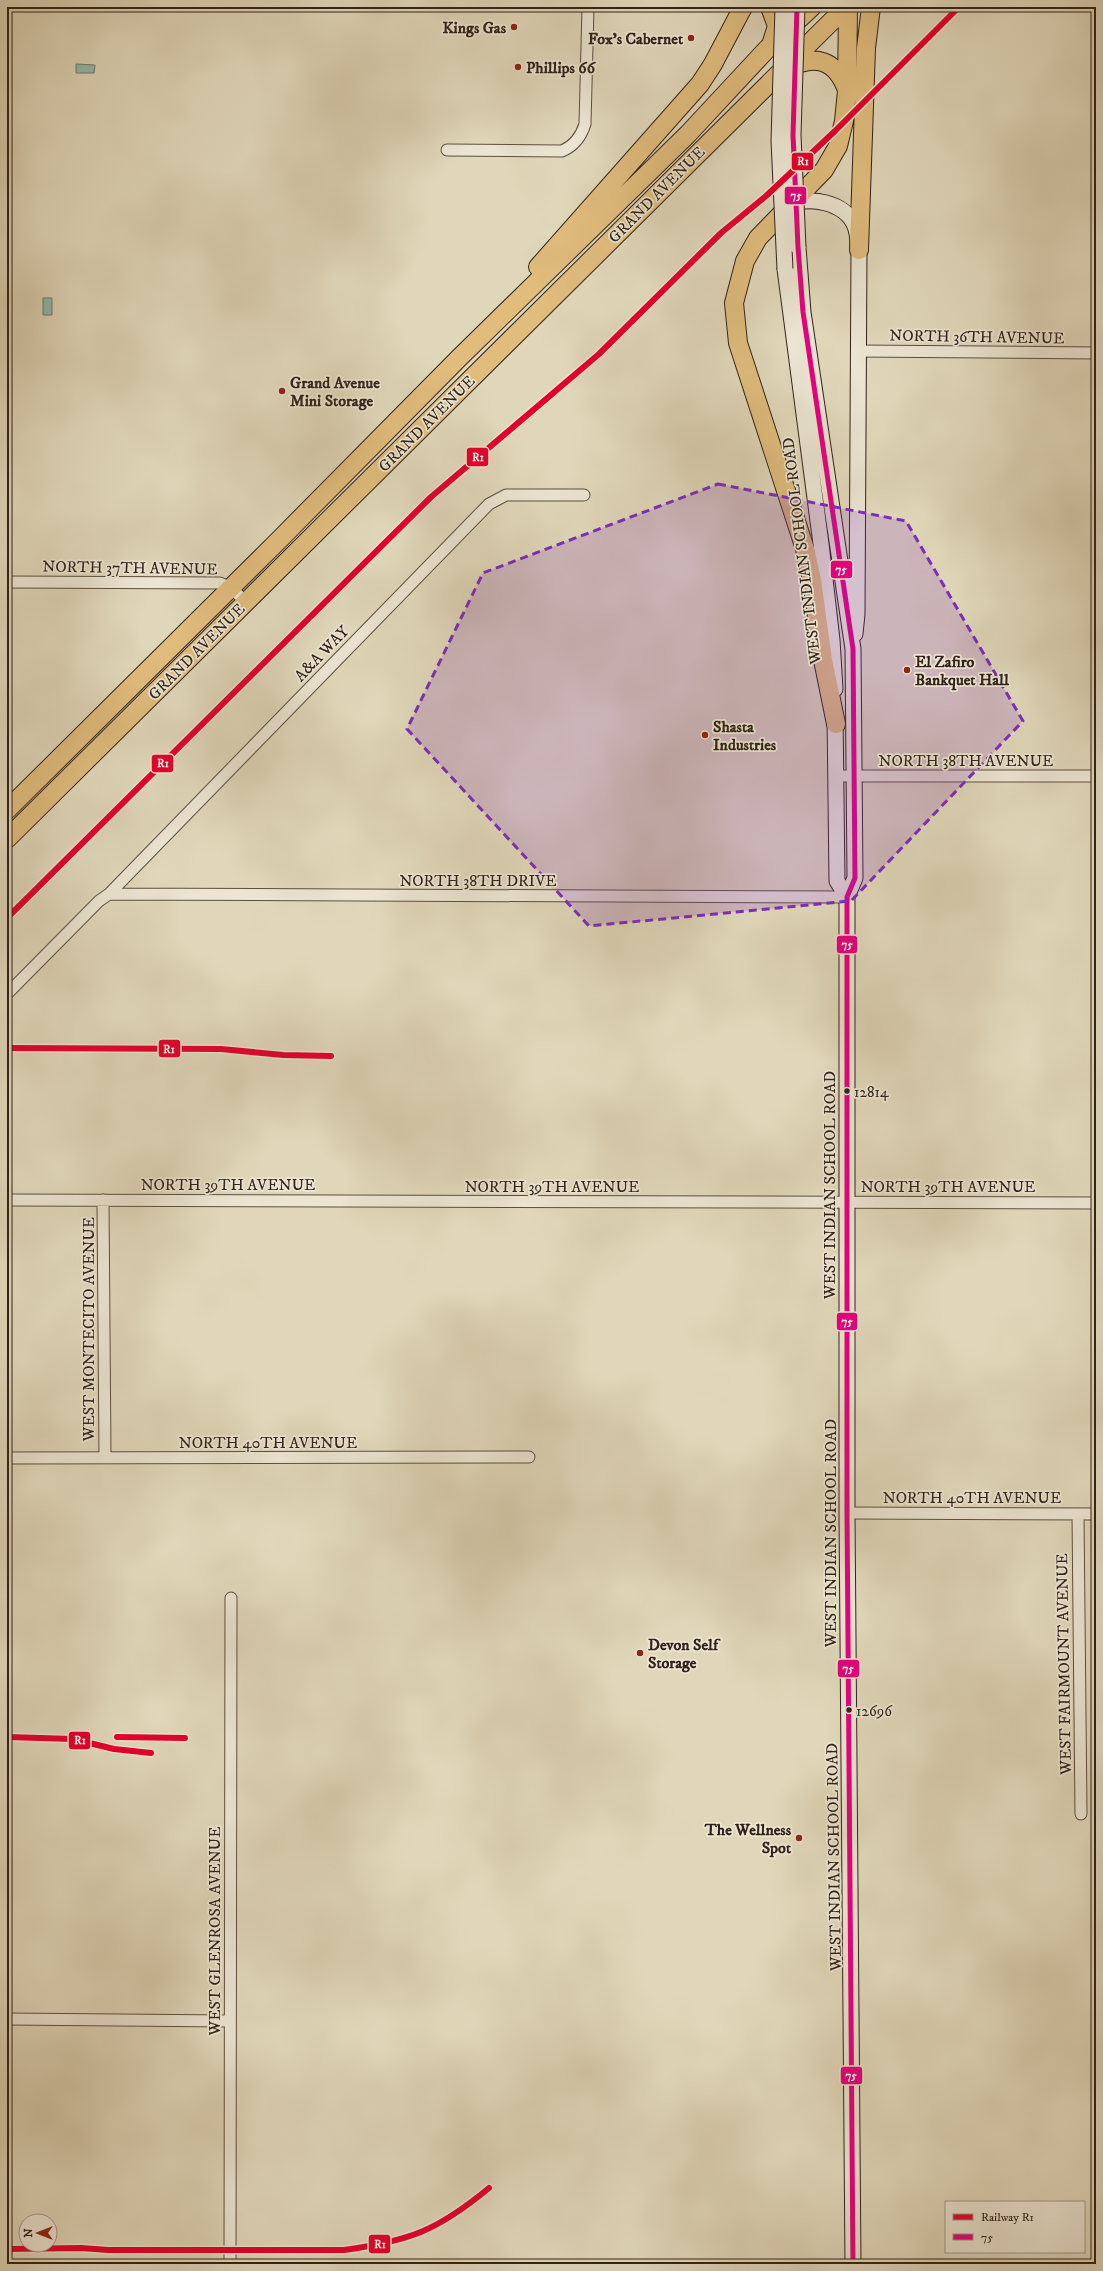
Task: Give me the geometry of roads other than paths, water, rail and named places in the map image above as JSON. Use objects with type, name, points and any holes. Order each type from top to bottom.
[{"type":"highway","points":[[510,308],[543,259],[685,101],[713,64],[743,7]]},
{"type":"highway","points":[[768,48],[773,40],[777,26],[770,7]]},
{"type":"highway","name":"GRAND AVENUE","points":[[7,810],[285,534],[460,357],[688,134],[768,48],[812,7]]},
{"type":"highway","points":[[836,724],[823,660],[812,580],[805,549],[738,343],[734,317],[736,290],[745,261],[758,238],[785,208],[824,170],[833,157],[842,135],[847,91],[847,7]]},
{"type":"highway","name":"GRAND AVENUE","points":[[7,839],[773,78],[847,7]]},
{"type":"highway","points":[[859,250],[866,48],[871,7]]},
{"type":"highway","points":[[773,78],[801,62],[820,61],[834,68],[843,80],[847,91]]},
{"type":"highway","points":[[661,159],[676,175]]},
{"type":"highway","points":[[460,357],[466,383]]},
{"type":"main road","name":"WEST INDIAN SCHOOL ROAD","points":[[783,7],[779,141],[785,269],[832,640],[836,724],[837,881],[847,897]]},
{"type":"main road","name":"WEST INDIAN SCHOOL ROAD","points":[[797,7],[793,135],[798,247],[804,312],[853,649],[854,878],[847,897],[848,1512],[853,2264]]},
{"type":"main road","points":[[785,208],[803,201],[820,202],[836,207],[852,221],[857,233],[859,250],[857,614],[853,649]]},
{"type":"street","points":[[447,150],[562,151],[575,142],[581,135],[585,124],[588,7]]},
{"type":"street","name":"NORTH 36TH AVENUE","points":[[858,351],[1096,353]]},
{"type":"street","name":"A&A WAY","points":[[7,994],[99,901],[109,894],[488,504],[506,495],[584,495]]},
{"type":"street","name":"NORTH 37TH AVENUE","points":[[7,582],[220,583],[230,587],[246,602]]},
{"type":"street","name":"NORTH 38TH AVENUE","points":[[836,776],[1096,776]]},
{"type":"street","name":"NORTH 38TH DRIVE","points":[[109,894],[847,897]]},
{"type":"street","name":"NORTH 39TH AVENUE","points":[[7,1200],[1096,1203]]},
{"type":"street","name":"WEST MONTECITO AVENUE","points":[[103,1200],[105,1457]]},
{"type":"street","name":"NORTH 40TH AVENUE","points":[[7,1458],[105,1457],[265,1459],[529,1457]]},
{"type":"street","name":"NORTH 40TH AVENUE","points":[[848,1512],[1096,1514]]},
{"type":"street","name":"WEST FAIRMOUNT AVENUE","points":[[1078,1514],[1081,1814]]},
{"type":"street","name":"WEST GLENROSA AVENUE","points":[[230,2264],[231,1598]]},
{"type":"street","points":[[7,2019],[230,2021]]},
{"type":"rail line","name":"R1","points":[[7,918],[431,497],[599,354],[721,233],[766,196],[835,131],[959,7]]},
{"type":"rail line","name":"R1","points":[[7,1048],[221,1049],[283,1055],[331,1056]]},
{"type":"rail line","name":"R1","points":[[7,1737],[73,1739],[114,1749],[151,1753]]},
{"type":"rail line","name":"R1","points":[[117,1737],[185,1738]]},
{"type":"rail line","name":"R1","points":[[7,2249],[81,2248],[108,2250],[344,2250],[387,2243],[421,2232],[454,2215],[489,2188]]},
{"type":"place","name":"Kings Gas","points":[[514,27]]},
{"type":"place","name":"Fox's Cabernet","points":[[691,38]]},
{"type":"place","name":"Phillips 66","points":[[518,67]]},
{"type":"place","name":"Grand Avenue Mini Storage","points":[[282,391]]},
{"type":"place","name":"El Zafiro Bankquet Hall","points":[[907,670]]},
{"type":"place","name":"Shasta Industries","points":[[705,735]]},
{"type":"place","name":"12814","points":[[847,1091]]},
{"type":"place","name":"Devon Self Storage","points":[[640,1653]]},
{"type":"place","name":"12696","points":[[849,1710]]},
{"type":"place","name":"The Wellness Spot","points":[[799,1838]]}]
